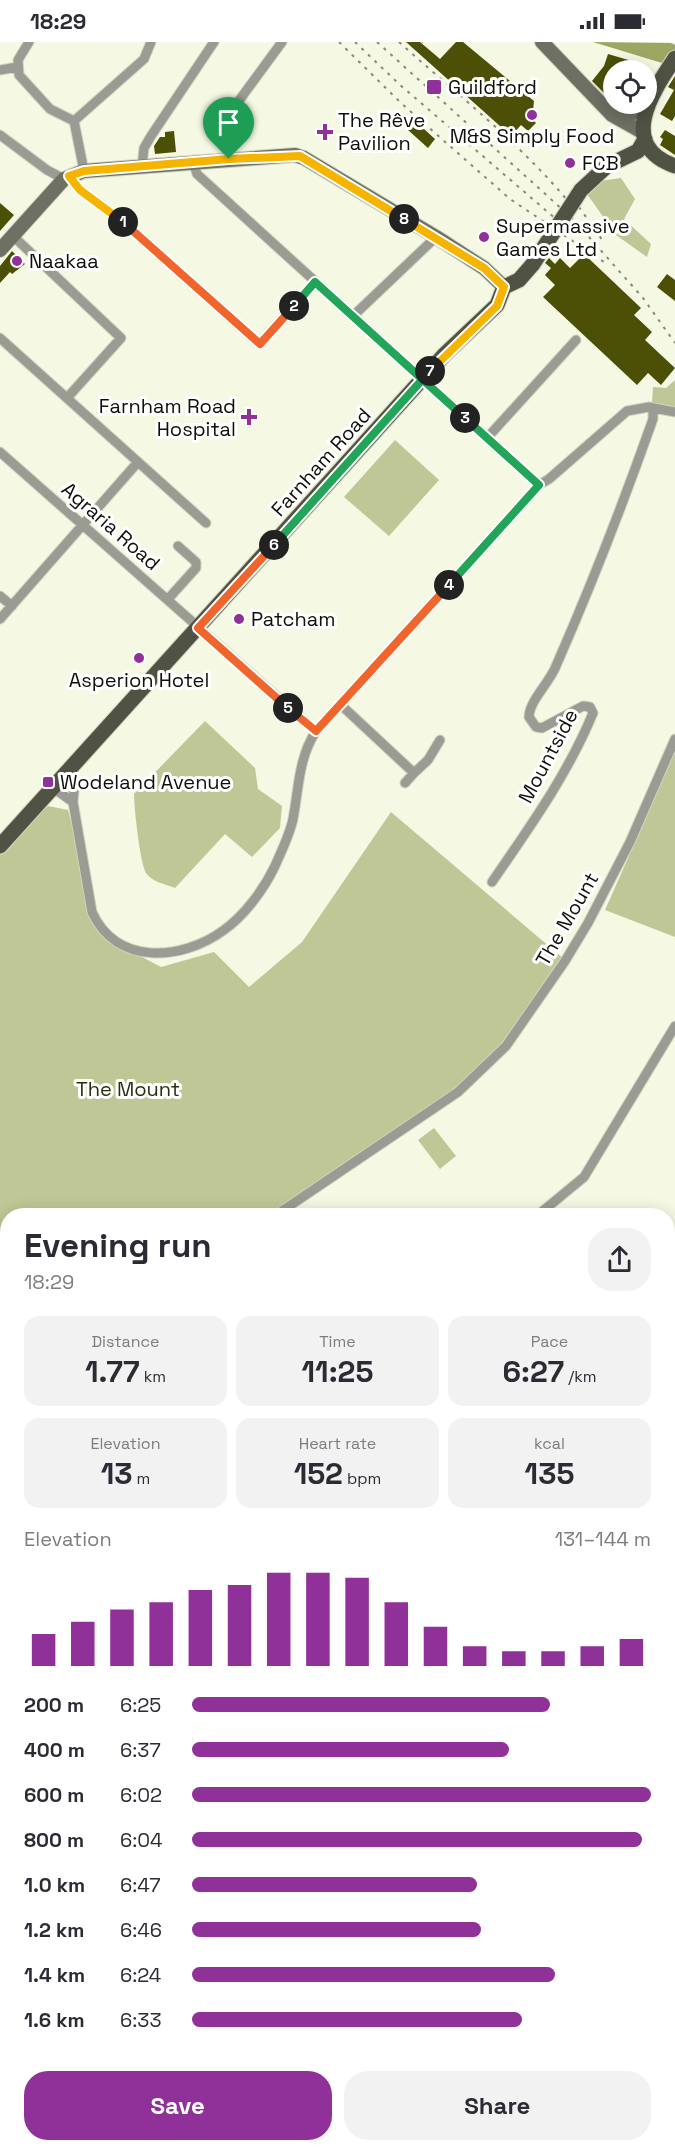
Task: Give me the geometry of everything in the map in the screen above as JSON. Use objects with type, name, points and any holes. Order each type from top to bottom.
[{"type":"main road","points":[[657,87],[671,64]]},
{"type":"main road","points":[[646,114],[645,136],[658,158],[671,165]]},
{"type":"main road","name":"Farnham Road","points":[[0,846],[423,379],[497,306],[504,287],[519,280],[533,264],[581,190],[615,161],[638,152],[645,136]]},
{"type":"main road","points":[[600,173],[628,163],[671,165]]},
{"type":"street","points":[[29,42],[21,54],[17,67],[23,81],[50,110],[74,121]]},
{"type":"street","points":[[74,121],[144,59],[151,42]]},
{"type":"street","points":[[142,166],[144,148],[214,42]]},
{"type":"street","points":[[229,159],[225,124],[227,117],[282,42]]},
{"type":"street","points":[[542,42],[612,115],[645,136]]},
{"type":"street","points":[[0,70],[17,67]]},
{"type":"street","points":[[612,115],[632,114]]},
{"type":"street","points":[[74,121],[84,171]]},
{"type":"street","points":[[0,135],[47,170],[66,178],[125,224],[260,344],[315,282]]},
{"type":"street","points":[[0,250],[66,178],[84,171],[229,159],[300,156],[436,237],[484,268],[504,287]]},
{"type":"street","points":[[193,162],[197,174],[539,485]]},
{"type":"street","points":[[13,236],[121,338],[67,398]]},
{"type":"street","points":[[353,316],[436,237]]},
{"type":"street","points":[[0,338],[206,523]]},
{"type":"street","points":[[487,438],[576,340]]},
{"type":"street","points":[[66,772],[74,791],[73,802],[87,888],[98,926],[112,941],[134,950],[164,955],[193,947],[225,930],[251,904],[274,867],[292,821],[300,766],[316,731],[539,485],[549,479],[627,411],[653,408],[675,412]]},
{"type":"street","name":"Mountside","points":[[492,882],[541,810],[580,744],[593,713],[590,707],[583,706],[542,728],[536,727],[528,717],[529,710],[551,678],[604,556],[653,419],[653,408]]},
{"type":"street","name":"Agraria Road","points":[[0,452],[316,731]]},
{"type":"street","points":[[0,619],[138,462]]},
{"type":"street","points":[[168,599],[196,568],[196,562],[178,546]]},
{"type":"street","points":[[0,596],[12,606]]},
{"type":"street","points":[[341,705],[414,773]]},
{"type":"street","name":"The Mount","points":[[286,1208],[442,1104],[474,1080],[506,1046],[565,961],[588,923],[633,835],[675,739]]},
{"type":"street","points":[[405,783],[428,760],[440,740]]},
{"type":"street","points":[[52,788],[73,802]]},
{"type":"street","points":[[547,1208],[584,1178],[675,1026]]},
{"type":"green space","points":[[621,178],[635,199],[624,219],[651,244],[647,257],[616,235],[587,194],[600,181]]},
{"type":"green space","points":[[675,380],[675,407],[652,403],[653,387],[666,388]]},
{"type":"green space","points":[[395,440],[439,480],[389,536],[344,497]]},
{"type":"green space","points":[[205,721],[255,768],[258,789],[282,806],[280,828],[252,857],[225,834],[175,888],[155,881],[146,873],[136,822],[134,794]]},
{"type":"green space","points":[[675,752],[675,937],[605,910]]},
{"type":"green space","name":"The Mount","points":[[48,806],[68,810],[86,876],[92,912],[112,941],[161,967],[214,952],[249,987],[302,942],[391,812],[564,959],[499,1049],[442,1099],[279,1208],[0,1208],[0,851],[16,833]]},
{"type":"green space","points":[[434,1128],[456,1156],[440,1169],[418,1140]]},
{"type":"shaded area","points":[[593,42],[671,43],[675,45],[675,67]]},
{"type":"building","points":[[406,42],[420,42],[440,59],[456,42],[463,42],[534,101],[533,111],[539,116],[534,121],[536,123],[528,131],[521,125],[511,136]]},
{"type":"building","points":[[608,54],[628,60],[606,60]]},
{"type":"building","points":[[603,67],[603,92],[592,81]]},
{"type":"building","points":[[675,76],[675,116],[672,121],[660,114],[674,90],[668,87]]},
{"type":"building","points":[[413,119],[435,139],[428,148],[408,130]]},
{"type":"building","points":[[665,130],[675,136],[675,155],[660,145],[663,139],[660,137]]},
{"type":"building","points":[[174,131],[176,152],[155,154],[154,146],[160,137],[165,137],[165,132]]},
{"type":"building","points":[[0,203],[14,215],[0,231]]},
{"type":"building","points":[[12,251],[25,264],[12,274],[10,272],[0,283],[0,266]]},
{"type":"building","points":[[584,254],[641,308],[634,315],[652,332],[645,340],[675,368],[661,385],[648,373],[637,385],[543,297],[555,285],[545,275],[551,268],[545,263],[549,258],[555,264],[560,258],[570,268]]},
{"type":"building","points":[[667,274],[675,280],[675,301],[657,287]]},
{"type":"railway","points":[[339,42],[401,103],[510,199],[604,262]]},
{"type":"railway","points":[[355,42],[399,84],[564,226]]},
{"type":"railway","points":[[377,42],[574,220],[643,298],[675,343]]},
{"type":"railway","points":[[399,42],[517,147],[580,216]]},
{"type":"railway","points":[[579,207],[603,241]]},
{"type":"place","name":"Guildford","points":[[434,87]]},
{"type":"place","name":"M&S Simply Food","points":[[532,115]]},
{"type":"place","name":"The Rêve Pavilion","points":[[325,132]]},
{"type":"place","name":"FCB","points":[[570,163]]},
{"type":"place","name":"Supermassive Games Ltd","points":[[484,237]]},
{"type":"place","name":"Naakaa","points":[[17,261]]},
{"type":"place","name":"Farnham Road Hospital","points":[[249,417]]},
{"type":"place","name":"Patcham","points":[[239,619]]},
{"type":"place","name":"Asperion Hotel","points":[[139,658]]},
{"type":"place","name":"Wodeland Avenue","points":[[48,782]]},
{"type":"route","points":[[229,159],[84,171],[69,176],[71,182],[80,190],[125,224],[260,344],[315,282],[423,379],[487,438],[537,482],[539,485],[316,731],[198,628],[402,405],[423,379],[444,355],[497,306],[504,287],[484,268],[436,237],[304,158],[294,155],[229,159]]}]
